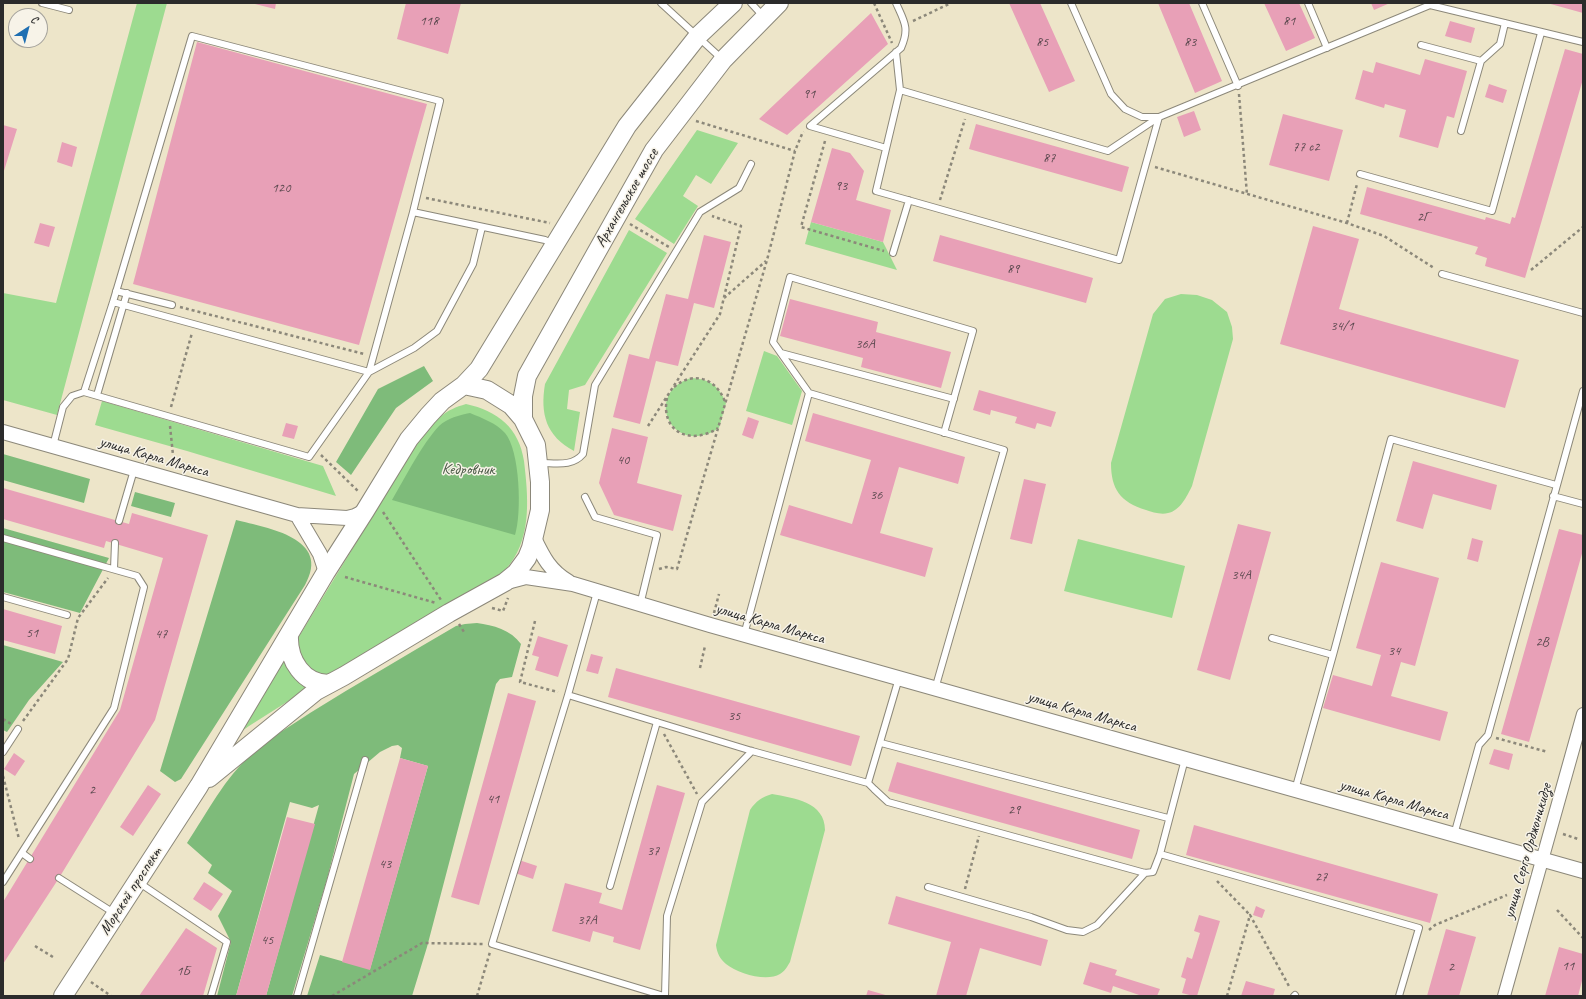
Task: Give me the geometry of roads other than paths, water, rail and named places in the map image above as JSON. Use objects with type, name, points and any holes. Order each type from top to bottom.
[{"type":"main road","points":[[464,385],[479,369],[627,126],[698,36],[733,3]]},
{"type":"main road","name":"Архангельское шоссе","points":[[523,419],[523,396],[527,376],[654,150],[723,60],[779,3]]},
{"type":"main road","points":[[199,786],[316,691],[344,676],[449,613],[507,589],[527,558],[534,538],[540,510],[540,482],[536,445],[523,419],[511,405],[487,390],[464,385]]},
{"type":"main road","name":"Морской проспект","points":[[63,996],[199,786],[326,572],[372,509],[409,439],[442,401],[464,385]]},
{"type":"main road","points":[[289,636],[290,654],[300,670],[314,682],[329,684]]},
{"type":"street","name":"улица Карла Маркса","points":[[3,432],[297,516],[347,518],[372,509]]},
{"type":"street","points":[[297,516],[322,558],[326,572]]},
{"type":"street","points":[[534,538],[542,558],[562,578],[573,584]]},
{"type":"street","points":[[507,589],[526,577],[573,584]]},
{"type":"street","name":"улица Карла Маркса","points":[[573,584],[744,635],[1583,871]]},
{"type":"street","name":"улица Серго Орджоникидзе","points":[[1504,996],[1583,714]]},
{"type":"lane","points":[[42,3],[69,10]]},
{"type":"lane","points":[[661,3],[723,60]]},
{"type":"lane","points":[[751,3],[764,17]]},
{"type":"lane","points":[[886,148],[810,126],[901,48],[906,37],[906,25],[896,3]]},
{"type":"lane","points":[[1071,3],[1111,94],[1125,109],[1142,117],[1159,117]]},
{"type":"lane","points":[[1202,3],[1238,86]]},
{"type":"lane","points":[[1308,3],[1327,48]]},
{"type":"lane","points":[[900,90],[1108,151],[1159,117],[1238,86],[1430,4],[1541,33],[1583,42]]},
{"type":"lane","points":[[1461,131],[1481,61],[1500,44],[1504,23]]},
{"type":"lane","points":[[1360,174],[1492,211],[1541,33]]},
{"type":"lane","points":[[53,446],[64,407],[72,396],[84,392],[309,458],[369,372],[413,212],[440,101],[192,36],[113,302],[84,392]]},
{"type":"lane","points":[[1421,45],[1481,61]]},
{"type":"lane","points":[[896,52],[900,90],[876,191],[1119,260],[1147,165],[1159,117]]},
{"type":"lane","points":[[538,463],[568,464],[578,460],[583,454],[595,385],[700,212],[739,188],[750,164]]},
{"type":"lane","points":[[893,253],[909,200]]},
{"type":"lane","points":[[413,212],[546,240],[555,244]]},
{"type":"lane","points":[[113,302],[369,372],[414,348],[437,332],[473,264],[482,227]]},
{"type":"lane","points":[[1442,274],[1583,313]]},
{"type":"lane","points":[[936,689],[1004,450],[944,433],[809,393],[773,342],[790,277],[973,331],[944,433]]},
{"type":"lane","points":[[116,291],[172,305]]},
{"type":"lane","points":[[97,396],[127,293]]},
{"type":"lane","points":[[780,353],[954,399]]},
{"type":"lane","points":[[1454,835],[1479,744],[1488,735],[1583,391]]},
{"type":"lane","points":[[744,635],[809,393]]},
{"type":"lane","points":[[1295,790],[1391,439],[1556,485]]},
{"type":"lane","points":[[119,521],[134,470]]},
{"type":"lane","points":[[585,496],[595,517],[657,535],[640,605]]},
{"type":"lane","points":[[1553,496],[1583,504]]},
{"type":"lane","points":[[3,538],[137,576],[144,587],[114,708],[3,882]]},
{"type":"lane","points":[[114,544],[114,569]]},
{"type":"lane","points":[[597,592],[568,695],[492,944],[665,996],[668,916],[702,802],[752,750]]},
{"type":"lane","points":[[3,597],[67,615]]},
{"type":"lane","points":[[1272,638],[1333,655]]},
{"type":"lane","points":[[868,783],[900,678]]},
{"type":"lane","points":[[568,695],[868,783],[888,802],[1145,873],[1153,872],[1160,854],[1168,818],[1185,759]]},
{"type":"lane","points":[[610,886],[657,722]]},
{"type":"lane","points":[[3,752],[18,729]]},
{"type":"lane","points":[[881,743],[1168,818]]},
{"type":"lane","points":[[297,996],[365,760]]},
{"type":"lane","points":[[22,853],[30,859]]},
{"type":"lane","points":[[1160,854],[1419,928],[1399,996]]},
{"type":"lane","points":[[928,887],[1067,930],[1083,932],[1097,924],[1145,873]]},
{"type":"lane","points":[[59,878],[116,914]]},
{"type":"lane","points":[[137,881],[227,942],[211,996]]},
{"type":"park label","name":"Кедровник","points":[[468,470]]}]
